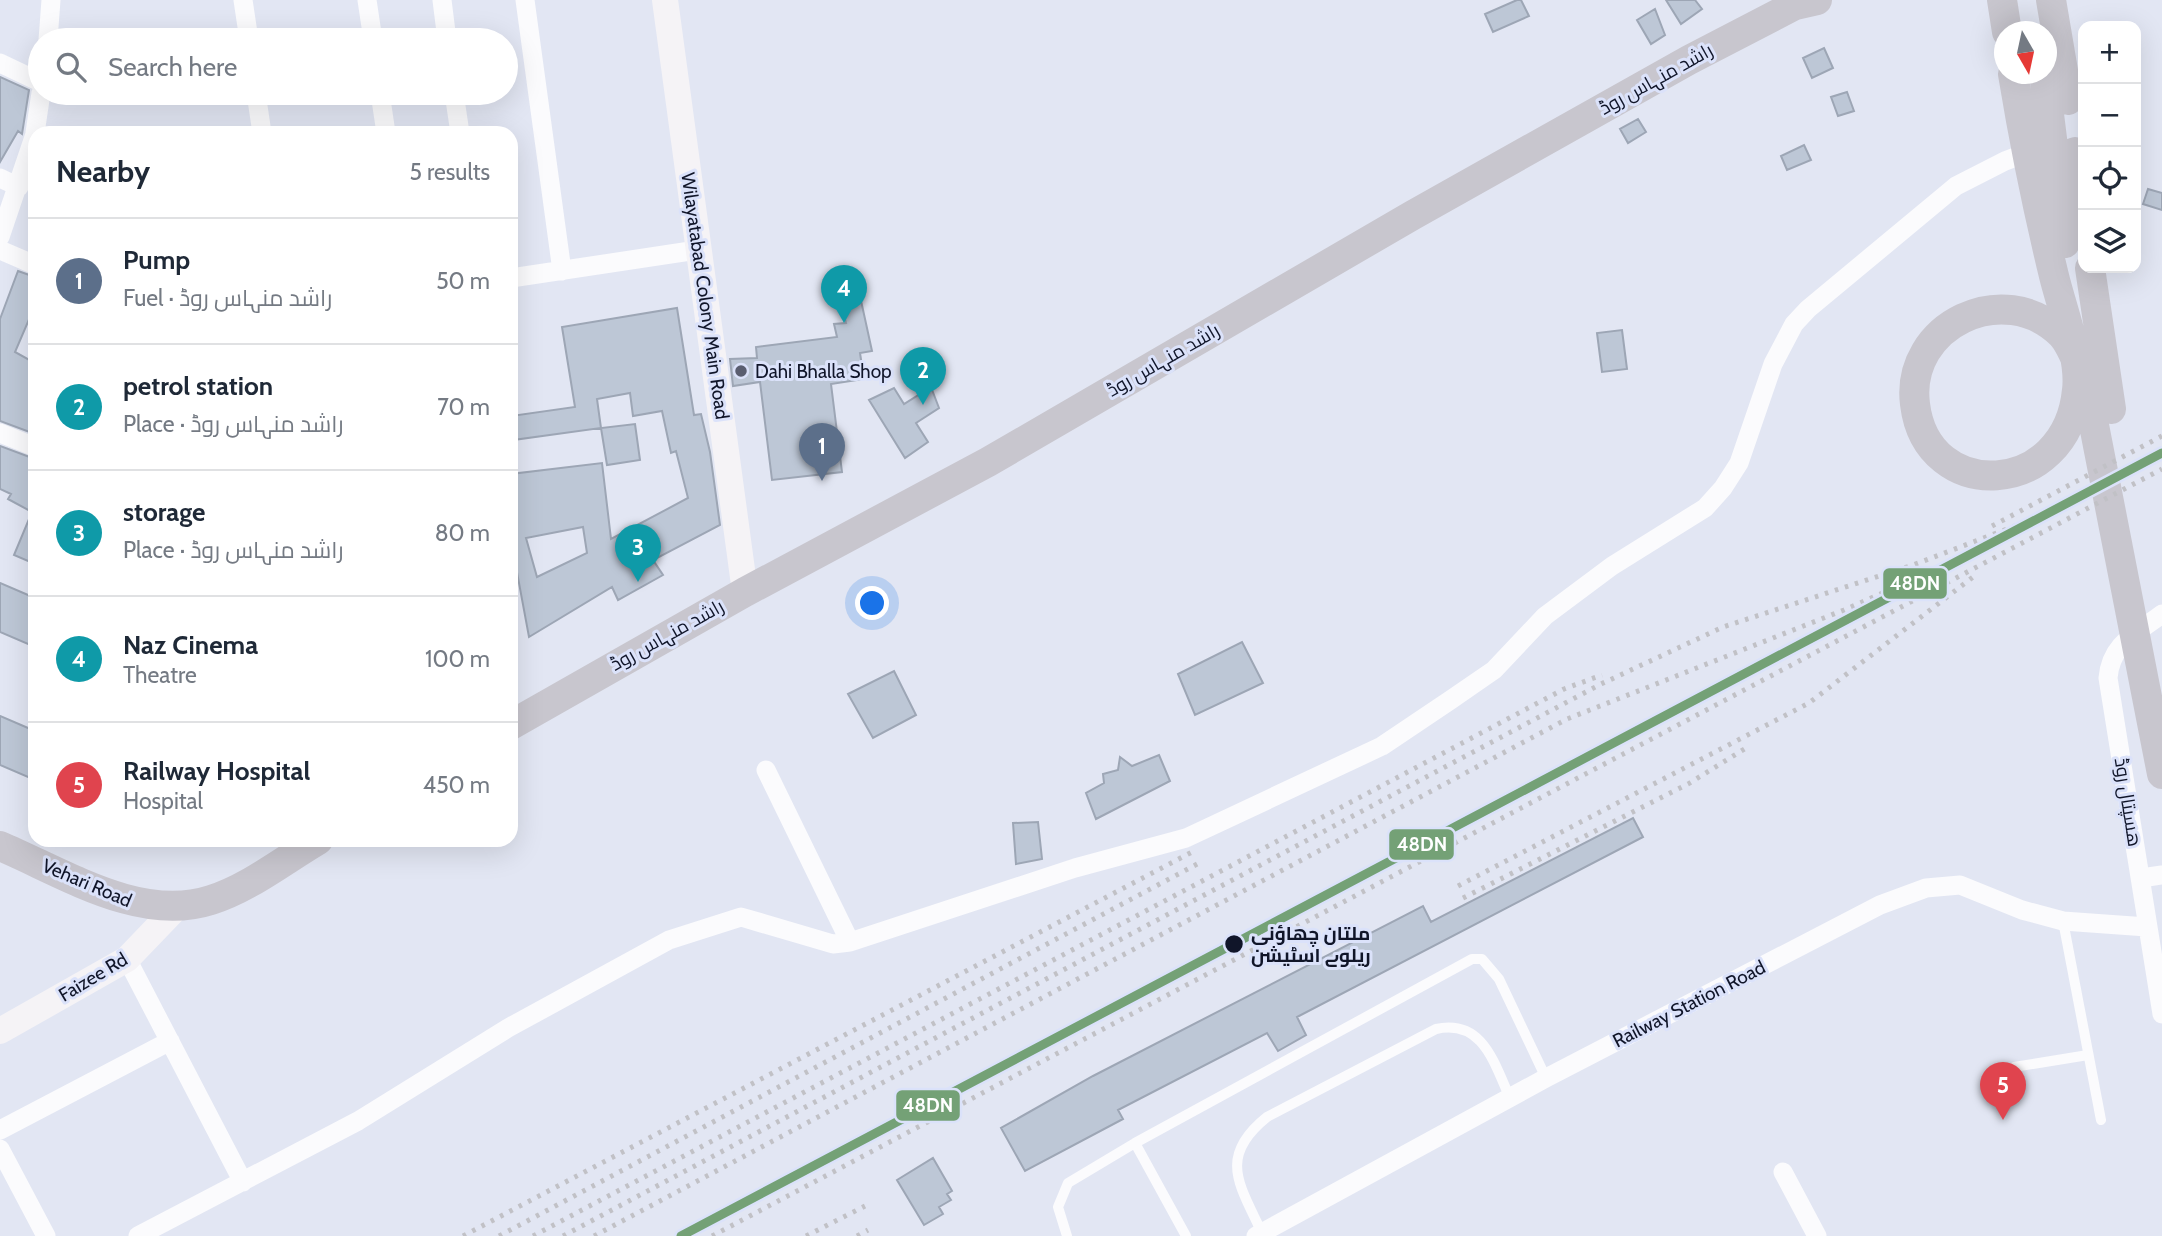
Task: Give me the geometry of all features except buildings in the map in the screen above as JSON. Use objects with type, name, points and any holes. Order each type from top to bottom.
[{"type":"main road","name":"راشد منہاس روڈ","points":[[518,720],[745,592],[988,463],[1413,215],[1689,60],[1795,5],[1817,0]]},
{"type":"main road","points":[[2002,0],[2005,21]]},
{"type":"main road","points":[[2033,0],[2036,21]]},
{"type":"main road","points":[[2051,0],[2082,210]]},
{"type":"main road","points":[[2015,84],[2029,152],[2076,367],[2078,389],[2073,411],[2054,451],[2025,471],[1987,477],[1962,470],[1940,454],[1919,420],[1914,401],[1916,383],[1930,344],[1959,318],[1979,310],[2006,309],[2041,320],[2062,335],[2085,381]]},
{"type":"main road","points":[[2045,84],[2069,279],[2085,381],[2162,774]]},
{"type":"main road","points":[[2091,273],[2103,370],[2162,664]]},
{"type":"main road","name":"Vehari Road","points":[[0,846],[136,904],[176,908]]},
{"type":"main road","points":[[176,908],[213,900],[306,847]]},
{"type":"street","points":[[49,28],[51,0]]},
{"type":"street","points":[[243,0],[246,28]]},
{"type":"street","points":[[367,0],[371,28]]},
{"type":"street","points":[[442,0],[446,28]]},
{"type":"street","points":[[524,0],[562,271]]},
{"type":"street","name":"Wilayatabad Colony Main Road","points":[[665,0],[745,592]]},
{"type":"street","points":[[0,63],[28,76]]},
{"type":"street","points":[[36,126],[39,105]]},
{"type":"street","points":[[258,105],[261,126]]},
{"type":"street","points":[[382,105],[385,126]]},
{"type":"street","points":[[456,105],[459,126]]},
{"type":"street","points":[[138,1236],[358,1121],[508,1028],[669,940],[741,918],[833,944],[850,942],[1075,868],[1186,838],[1382,746],[1494,670],[1545,616],[1612,566],[1705,508],[1723,488],[1739,463],[1773,364],[1794,324],[1808,309],[1956,186],[2029,152]]},
{"type":"street","points":[[0,237],[28,171]]},
{"type":"street","points":[[0,178],[19,187]]},
{"type":"street","points":[[0,250],[28,262]]},
{"type":"street","points":[[518,277],[697,250]]},
{"type":"street","points":[[0,433],[28,444]]},
{"type":"street","name":"ھسپتال روڈ","points":[[2162,614],[2116,649],[2110,659],[2108,678],[2162,1014]]},
{"type":"street","points":[[766,770],[850,942]]},
{"type":"street","points":[[2141,878],[2162,875]]},
{"type":"street","name":"Railway Station Road","points":[[1259,1235],[1546,1078],[1880,905],[1926,888],[1959,886],[2022,910],[2063,921],[2147,927]]},
{"type":"street","name":"Faizee Rd","points":[[0,1031],[127,959],[176,908]]},
{"type":"street","points":[[127,959],[243,1182]]},
{"type":"street","points":[[0,1130],[170,1041]]},
{"type":"street","points":[[0,1149],[46,1236]]},
{"type":"street","points":[[1783,1172],[1817,1236]]},
{"type":"lane","points":[[2063,921],[2101,1121]]},
{"type":"lane","points":[[1067,1236],[1058,1207],[1068,1183],[1135,1143],[1472,959],[1482,959],[1499,979],[1546,1078]]},
{"type":"lane","points":[[1259,1235],[1237,1178],[1235,1165],[1249,1131],[1267,1117],[1436,1029],[1451,1026],[1464,1028],[1476,1036],[1492,1058],[1510,1098]]},
{"type":"lane","points":[[2014,1067],[2088,1055]]},
{"type":"lane","points":[[1135,1143],[1186,1236]]},
{"type":"railway","points":[[1992,526],[2162,436]]},
{"type":"railway","points":[[712,1236],[2162,469]]},
{"type":"railway","points":[[563,1236],[1601,684],[1723,627],[1913,565],[2049,513]]},
{"type":"railway","points":[[594,1236],[1567,719],[1844,610],[1975,552]]},
{"type":"railway","points":[[1458,886],[1809,703],[1973,577]]},
{"type":"railway","points":[[533,1236],[1564,689],[1602,675]]},
{"type":"railway","points":[[1463,898],[1688,784],[1746,748]]},
{"type":"railway","points":[[463,1236],[1192,852]]},
{"type":"railway","points":[[499,1236],[1201,862]]},
{"type":"railway","points":[[806,1236],[865,1206]]},
{"type":"railway","points":[[857,1236],[868,1230]]},
{"type":"transit line","name":"48DN","points":[[681,1236],[2162,453]]},
{"type":"place","name":"Naz Cinema","points":[[844,323]]},
{"type":"place","name":"Dahi Bhalla Shop","points":[[741,371]]},
{"type":"place","name":"petrol station","points":[[923,405]]},
{"type":"place","name":"Pump","points":[[822,481]]},
{"type":"place","name":"storage","points":[[638,582]]},
{"type":"place","name":"ملتان چھاؤنی ریلوے اسٹیشن","points":[[1234,944]]},
{"type":"place","name":"Railway Hospital","points":[[2003,1120]]}]
